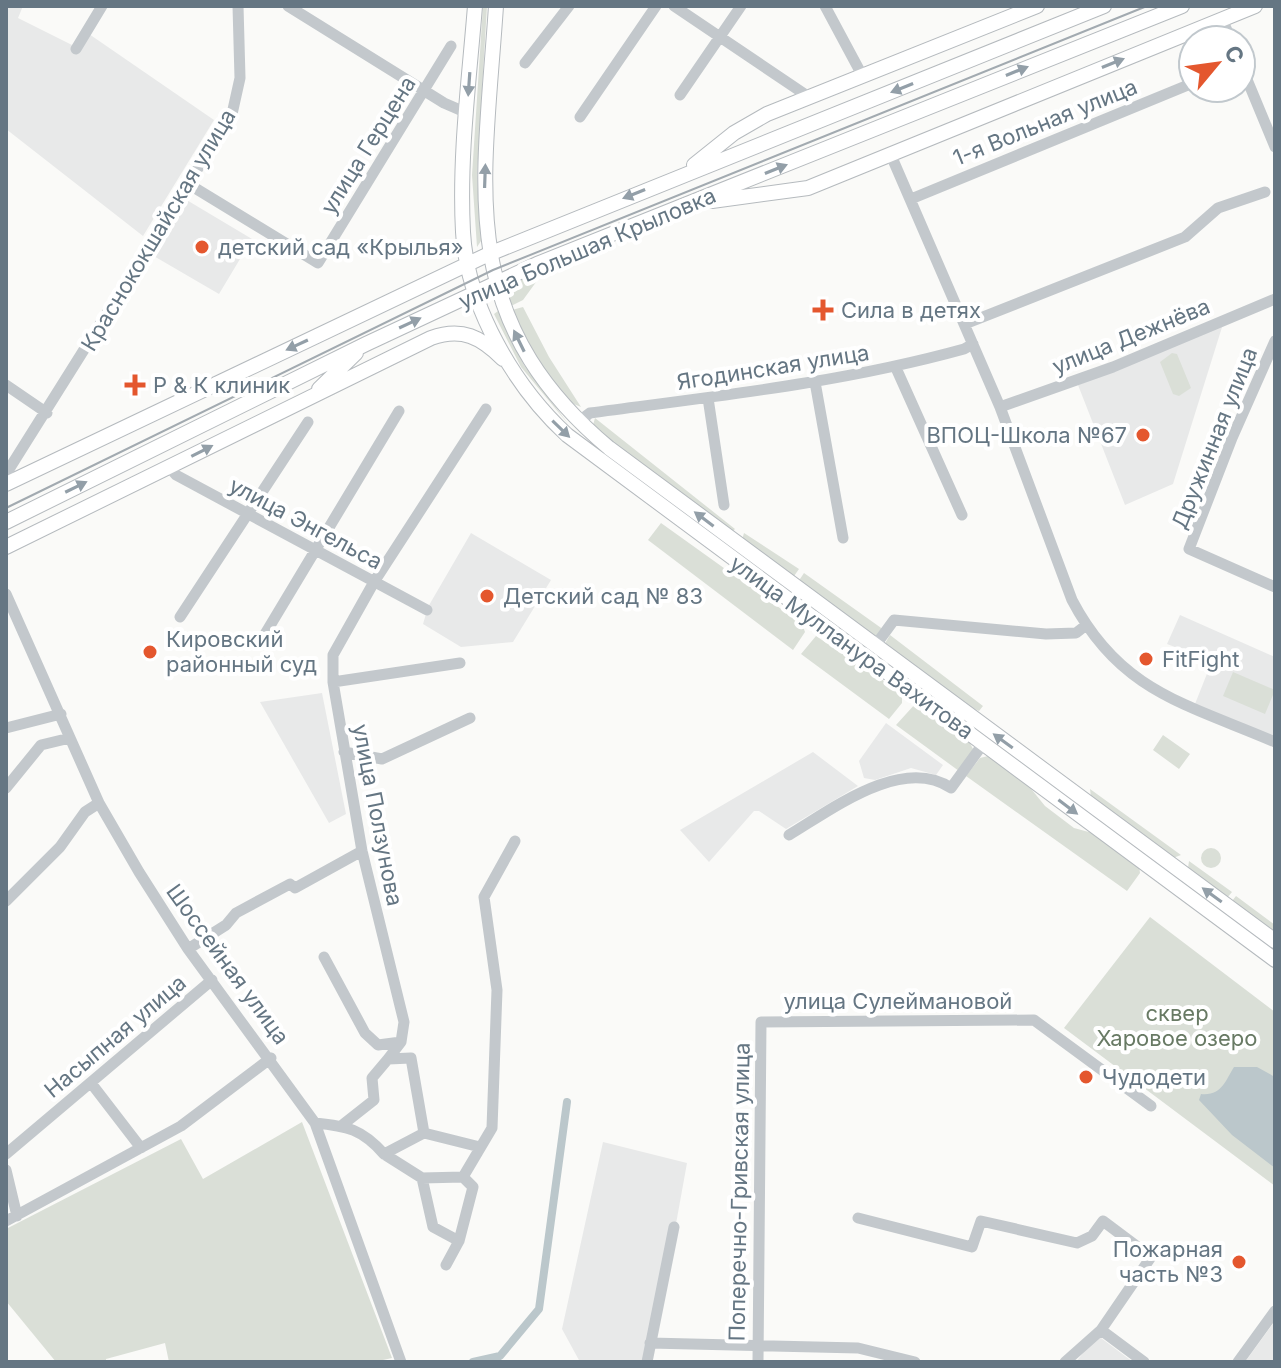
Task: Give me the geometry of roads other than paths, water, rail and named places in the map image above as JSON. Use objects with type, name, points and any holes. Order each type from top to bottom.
[{"type":"main road","points":[[468,263],[463,207],[475,6]]},
{"type":"main road","points":[[489,254],[485,169],[496,6]]},
{"type":"main road","name":"улица Большая Крыловка","points":[[6,484],[468,263],[684,173],[1104,6]]},
{"type":"main road","name":"улица Большая Крыловка","points":[[6,522],[496,283],[1182,6]]},
{"type":"main road","points":[[696,202],[808,188],[1255,6]]},
{"type":"main road","points":[[684,173],[745,125],[1032,7]]},
{"type":"main road","name":"улица Мулланура Вахитова","points":[[489,254],[496,283],[531,363],[547,388],[578,422],[1275,941]]},
{"type":"main road","name":"улица Мулланура Вахитова","points":[[468,263],[476,292],[512,367],[532,397],[567,435],[1275,960]]},
{"type":"main road","points":[[6,547],[447,332],[461,332],[481,340],[512,367]]},
{"type":"main road","points":[[310,398],[366,344]]},
{"type":"main road","points":[[229,412],[289,408]]},
{"type":"street","points":[[76,49],[102,6]]},
{"type":"street","name":"Краснококшайская улица","points":[[6,474],[232,114],[240,78],[238,6]]},
{"type":"street","points":[[288,6],[426,92],[467,113]]},
{"type":"street","points":[[525,63],[569,6]]},
{"type":"street","points":[[580,117],[656,6]]},
{"type":"street","points":[[674,6],[809,97]]},
{"type":"street","points":[[680,95],[741,6]]},
{"type":"street","points":[[841,6],[826,9],[862,75]]},
{"type":"street","points":[[1222,19],[1224,24]]},
{"type":"street","name":"улица Герцена","points":[[190,185],[318,263],[426,92],[451,46]]},
{"type":"street","name":"1-я Вольная улица","points":[[911,199],[1177,90]]},
{"type":"street","points":[[1257,104],[1275,147]]},
{"type":"street","points":[[890,153],[1000,407],[1072,600],[1085,626],[1123,669],[1153,691],[1275,742]]},
{"type":"street","points":[[965,324],[1185,237],[1218,208],[1265,192]]},
{"type":"street","name":"улица Дежнёва","points":[[1000,407],[1113,367],[1275,299]]},
{"type":"street","name":"Дружинная улица","points":[[1275,341],[1232,438],[1189,549],[1275,587]]},
{"type":"street","name":"Ягодинская улица","points":[[578,422],[590,413],[896,368],[973,344]]},
{"type":"street","points":[[896,368],[962,515]]},
{"type":"street","points":[[815,382],[843,538]]},
{"type":"street","points":[[6,385],[47,413]]},
{"type":"street","points":[[708,398],[724,505]]},
{"type":"street","name":"улица Ползунова","points":[[401,1042],[404,1022],[362,851],[333,682],[333,655],[374,582],[486,409]]},
{"type":"street","points":[[259,644],[399,411]]},
{"type":"street","points":[[180,617],[308,422]]},
{"type":"street","points":[[29,440],[29,454],[36,463],[63,456]]},
{"type":"street","name":"улица Энгельса","points":[[169,467],[176,475],[246,514],[427,610]]},
{"type":"street","name":"Шоссейная улица","points":[[6,594],[99,803],[188,949],[271,1058],[315,1123],[401,1362]]},
{"type":"street","points":[[875,646],[894,620],[1046,634],[1076,633],[1085,626]]},
{"type":"street","points":[[333,682],[460,663]]},
{"type":"street","points":[[6,728],[61,714]]},
{"type":"street","points":[[344,752],[382,759],[470,718]]},
{"type":"street","points":[[6,788],[41,745],[70,738]]},
{"type":"street","points":[[789,835],[881,783],[934,779],[951,788],[983,744]]},
{"type":"street","points":[[6,901],[60,847],[85,812],[99,803]]},
{"type":"street","points":[[463,1177],[492,1128],[497,990],[484,897],[515,841]]},
{"type":"street","points":[[188,949],[226,925],[236,913],[290,884],[295,888],[362,851]]},
{"type":"street","points":[[324,957],[365,1033],[378,1045],[401,1042]]},
{"type":"street","name":"Насыпная улица","points":[[6,1154],[212,980]]},
{"type":"street","name":"улица Сулеймановой","points":[[761,1022],[1034,1020],[1151,1106]]},
{"type":"street","name":"Поперечно-Гривская улица","points":[[758,1362],[761,1022]]},
{"type":"street","points":[[341,1126],[374,1100],[372,1078],[401,1042]]},
{"type":"street","points":[[6,1170],[12,1218],[181,1126],[271,1058]]},
{"type":"street","points":[[388,1059],[411,1058],[424,1133]]},
{"type":"street","points":[[91,1083],[141,1148]]},
{"type":"street","points":[[315,1123],[341,1126],[368,1135],[384,1154],[422,1178],[463,1177],[473,1187],[459,1241],[446,1265]]},
{"type":"street","points":[[384,1154],[424,1133],[480,1147]]},
{"type":"street","points":[[422,1178],[433,1227],[459,1241]]},
{"type":"street","points":[[858,1218],[972,1247],[981,1221],[1077,1243],[1092,1236],[1103,1221],[1151,1257],[1101,1330],[1065,1362]]},
{"type":"street","points":[[647,1362],[674,1227]]},
{"type":"street","points":[[1238,1362],[1275,1311]]},
{"type":"street","points":[[1101,1330],[1144,1362]]},
{"type":"street","points":[[650,1343],[858,1348],[915,1362]]},
{"type":"waterway","points":[[473,1362],[500,1356],[539,1309],[567,1102]]},
{"type":"tram line","points":[[6,508],[493,270],[1147,6]]},
{"type":"place","name":"детский сад «Крылья»","points":[[202,247]]},
{"type":"place","name":"Сила в детях","points":[[823,310]]},
{"type":"place","name":"Р & К клиник","points":[[135,385]]},
{"type":"place","name":"ВПОЦ-Школа №67","points":[[1143,435]]},
{"type":"place","name":"Детский сад № 83","points":[[487,596]]},
{"type":"place","name":"Кировский районный суд","points":[[150,652]]},
{"type":"place","name":"FitFight","points":[[1146,659]]},
{"type":"place","name":"Чудодети","points":[[1086,1077]]},
{"type":"place","name":"Пожарная часть №3","points":[[1239,1262]]},
{"type":"park label","name":"сквер Харовое озеро","points":[[1177,1026]]}]
